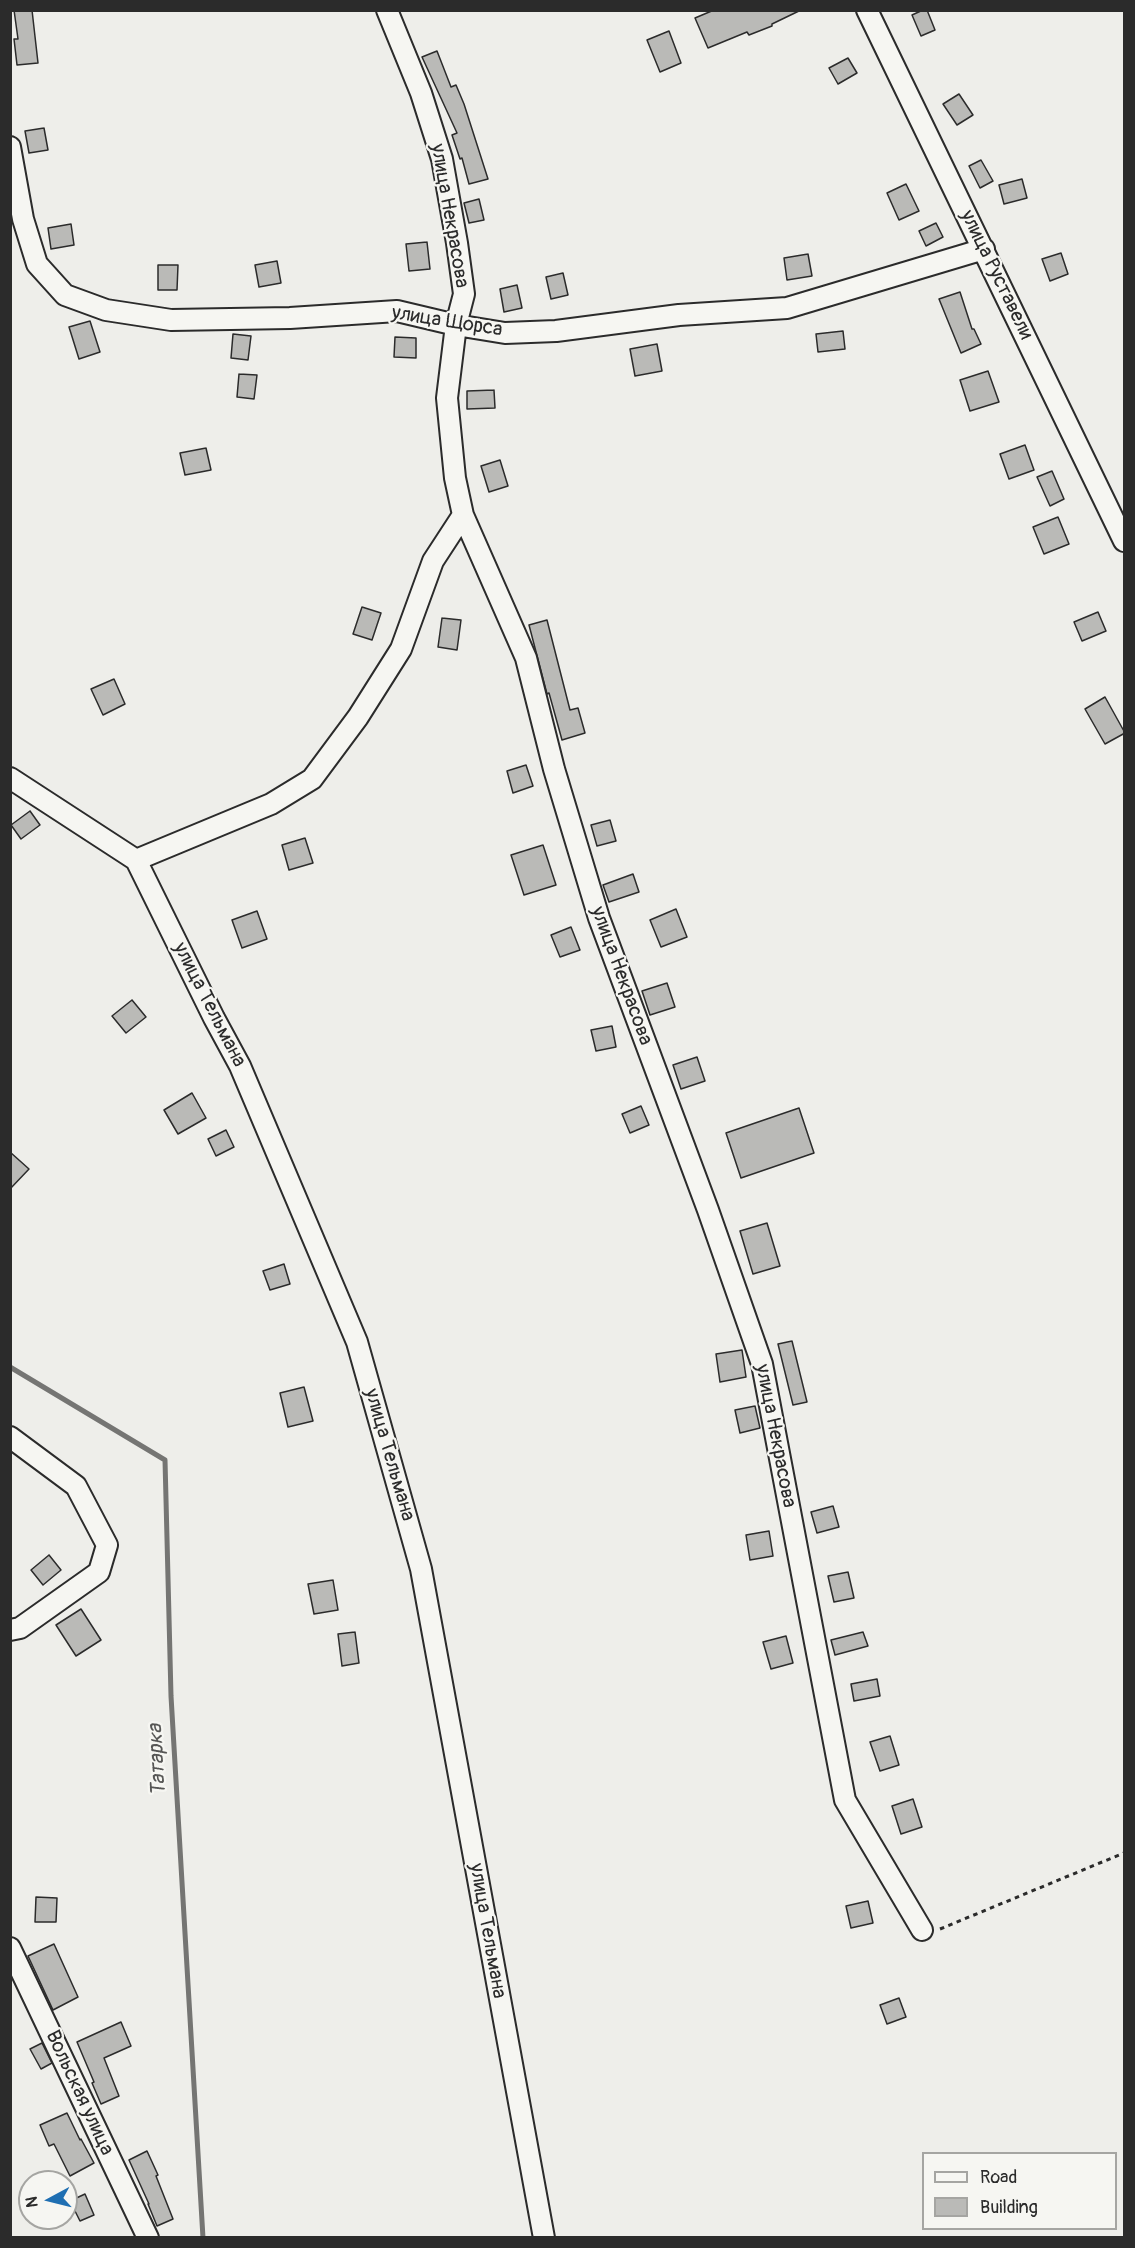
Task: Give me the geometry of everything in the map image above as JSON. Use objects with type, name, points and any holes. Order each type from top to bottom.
[{"type":"street","name":"улица Некрасова","points":[[387,10],[421,93],[442,159],[464,294],[456,325],[447,398],[455,478],[463,515],[526,658],[554,769],[599,918],[708,1210],[762,1364],[845,1800],[922,1930]]},
{"type":"street","name":"улица Руставели","points":[[867,10],[1125,541]]},
{"type":"street","name":"улица Щорса","points":[[10,147],[23,219],[37,264],[65,295],[106,310],[171,320],[290,318],[397,311],[456,325],[505,333],[556,331],[679,315],[787,308],[984,249]]},
{"type":"street","points":[[10,778],[136,860],[271,804],[312,779],[358,717],[401,649],[433,561],[463,515]]},
{"type":"street","name":"улица Тельмана","points":[[136,860],[240,1066],[357,1342],[421,1569],[544,2238]]},
{"type":"street","points":[[10,1437],[76,1486],[107,1545],[99,1572],[20,1628],[10,1630]]},
{"type":"street","name":"Вольская улица","points":[[10,1948],[148,2238]]},
{"type":"path","points":[[922,1930],[937,1930],[1125,1853]]},
{"type":"building","points":[[14,10],[32,10],[38,63],[17,65],[14,39],[18,39]]},
{"type":"building","points":[[714,10],[801,10],[772,26],[749,35],[747,32],[708,48],[695,18]]},
{"type":"building","points":[[927,10],[935,30],[921,36],[912,15]]},
{"type":"building","points":[[669,31],[681,63],[660,72],[647,40]]},
{"type":"building","points":[[437,51],[451,87],[456,85],[464,104],[488,179],[469,184],[462,158],[460,159],[452,135],[457,133],[422,57]]},
{"type":"building","points":[[848,58],[857,73],[838,84],[829,68]]},
{"type":"building","points":[[959,94],[973,115],[957,125],[943,104]]},
{"type":"building","points":[[44,128],[48,150],[29,153],[25,131]]},
{"type":"building","points":[[981,160],[993,181],[980,188],[969,166]]},
{"type":"building","points":[[1022,179],[1027,198],[1004,204],[999,185]]},
{"type":"building","points":[[906,184],[919,211],[899,220],[887,193]]},
{"type":"building","points":[[479,199],[484,220],[469,223],[464,203]]},
{"type":"building","points":[[936,223],[943,237],[926,246],[919,231]]},
{"type":"building","points":[[71,224],[74,245],[51,249],[48,228]]},
{"type":"building","points":[[427,242],[430,269],[409,271],[406,244]]},
{"type":"building","points":[[1061,253],[1068,274],[1050,281],[1042,259]]},
{"type":"building","points":[[808,254],[812,276],[787,280],[784,258]]},
{"type":"building","points":[[277,261],[281,283],[259,287],[255,265]]},
{"type":"building","points":[[158,265],[178,265],[177,290],[158,290]]},
{"type":"building","points":[[563,273],[568,295],[551,299],[546,277]]},
{"type":"building","points":[[517,285],[522,308],[504,312],[500,289]]},
{"type":"building","points":[[960,292],[972,329],[981,344],[961,353],[939,299]]},
{"type":"building","points":[[90,321],[100,352],[79,359],[69,327]]},
{"type":"building","points":[[843,331],[845,349],[818,352],[816,334]]},
{"type":"building","points":[[233,334],[251,336],[248,360],[231,358]]},
{"type":"building","points":[[395,337],[416,338],[416,358],[394,357]]},
{"type":"building","points":[[657,344],[662,371],[635,376],[630,349]]},
{"type":"building","points":[[988,371],[999,402],[970,411],[960,380]]},
{"type":"building","points":[[239,374],[257,375],[254,399],[237,397]]},
{"type":"building","points":[[494,390],[495,408],[467,409],[467,391]]},
{"type":"building","points":[[1025,445],[1034,470],[1009,479],[1000,454]]},
{"type":"building","points":[[206,448],[211,470],[185,475],[180,453]]},
{"type":"building","points":[[500,460],[508,486],[489,492],[481,466]]},
{"type":"building","points":[[1052,471],[1064,499],[1050,506],[1037,477]]},
{"type":"building","points":[[1058,517],[1069,544],[1044,554],[1033,527]]},
{"type":"building","points":[[362,607],[381,613],[372,640],[353,634]]},
{"type":"building","points":[[1098,612],[1106,631],[1082,641],[1074,622]]},
{"type":"building","points":[[442,618],[461,620],[457,650],[438,647]]},
{"type":"building","points":[[547,620],[570,710],[578,708],[585,733],[562,740],[529,625]]},
{"type":"building","points":[[114,679],[125,704],[103,715],[91,689]]},
{"type":"building","points":[[1105,697],[1125,733],[1105,744],[1085,709]]},
{"type":"building","points":[[526,765],[533,786],[513,793],[507,771]]},
{"type":"building","points":[[30,811],[40,825],[21,839],[11,825]]},
{"type":"building","points":[[610,820],[616,841],[597,846],[591,825]]},
{"type":"building","points":[[305,838],[313,863],[289,870],[282,845]]},
{"type":"building","points":[[543,845],[556,885],[524,895],[511,855]]},
{"type":"building","points":[[633,874],[639,892],[609,902],[603,885]]},
{"type":"building","points":[[676,909],[687,937],[661,947],[650,920]]},
{"type":"building","points":[[257,911],[267,939],[242,948],[232,920]]},
{"type":"building","points":[[571,927],[580,950],[560,957],[551,935]]},
{"type":"building","points":[[667,983],[675,1007],[650,1015],[642,991]]},
{"type":"building","points":[[132,1000],[146,1017],[126,1033],[112,1016]]},
{"type":"building","points":[[612,1026],[616,1047],[596,1051],[591,1030]]},
{"type":"building","points":[[697,1057],[705,1081],[681,1089],[673,1065]]},
{"type":"building","points":[[192,1093],[206,1118],[178,1134],[164,1110]]},
{"type":"building","points":[[641,1106],[649,1125],[630,1133],[622,1114]]},
{"type":"building","points":[[799,1108],[814,1153],[741,1178],[726,1133]]},
{"type":"building","points":[[226,1130],[234,1147],[216,1156],[208,1139]]},
{"type":"building","points":[[10,1152],[29,1169],[10,1189]]},
{"type":"building","points":[[767,1223],[780,1266],[753,1274],[740,1231]]},
{"type":"building","points":[[284,1264],[290,1284],[270,1290],[263,1271]]},
{"type":"building","points":[[792,1341],[807,1402],[793,1405],[778,1344]]},
{"type":"building","points":[[742,1350],[746,1377],[720,1382],[716,1354]]},
{"type":"building","points":[[304,1387],[313,1421],[288,1427],[280,1393]]},
{"type":"building","points":[[755,1406],[760,1428],[740,1433],[735,1410]]},
{"type":"building","points":[[833,1506],[839,1527],[817,1533],[811,1512]]},
{"type":"building","points":[[769,1531],[773,1556],[750,1560],[746,1535]]},
{"type":"building","points":[[49,1555],[61,1570],[43,1585],[31,1570]]},
{"type":"building","points":[[848,1572],[854,1598],[834,1602],[828,1576]]},
{"type":"building","points":[[333,1580],[338,1610],[314,1614],[308,1584]]},
{"type":"building","points":[[81,1609],[101,1640],[76,1656],[56,1625]]},
{"type":"building","points":[[355,1632],[359,1663],[342,1666],[338,1634]]},
{"type":"building","points":[[863,1632],[868,1646],[835,1655],[831,1640]]},
{"type":"building","points":[[786,1636],[793,1663],[771,1669],[763,1642]]},
{"type":"building","points":[[877,1679],[880,1696],[854,1701],[851,1684]]},
{"type":"building","points":[[890,1736],[899,1765],[880,1771],[870,1742]]},
{"type":"building","points":[[913,1799],[922,1827],[901,1834],[892,1806]]},
{"type":"building","points":[[36,1897],[57,1898],[56,1922],[35,1922]]},
{"type":"building","points":[[868,1901],[873,1923],[851,1928],[846,1906]]},
{"type":"building","points":[[54,1944],[78,1997],[53,2010],[28,1956]]},
{"type":"building","points":[[899,1998],[906,2017],[887,2024],[880,2005]]},
{"type":"building","points":[[121,2022],[131,2046],[104,2058],[119,2096],[101,2104],[77,2042]]},
{"type":"building","points":[[42,2043],[52,2063],[41,2069],[30,2049]]},
{"type":"building","points":[[67,2113],[94,2163],[78,2172],[67,2170],[54,2144],[49,2146],[40,2125]]},
{"type":"building","points":[[147,2151],[173,2219],[157,2226],[129,2160]]},
{"type":"building","points":[[85,2194],[94,2215],[80,2221],[78,2197]]},
{"type":"waterway","name":"Татарка","points":[[10,1367],[165,1460],[171,1696],[203,2238]]}]
